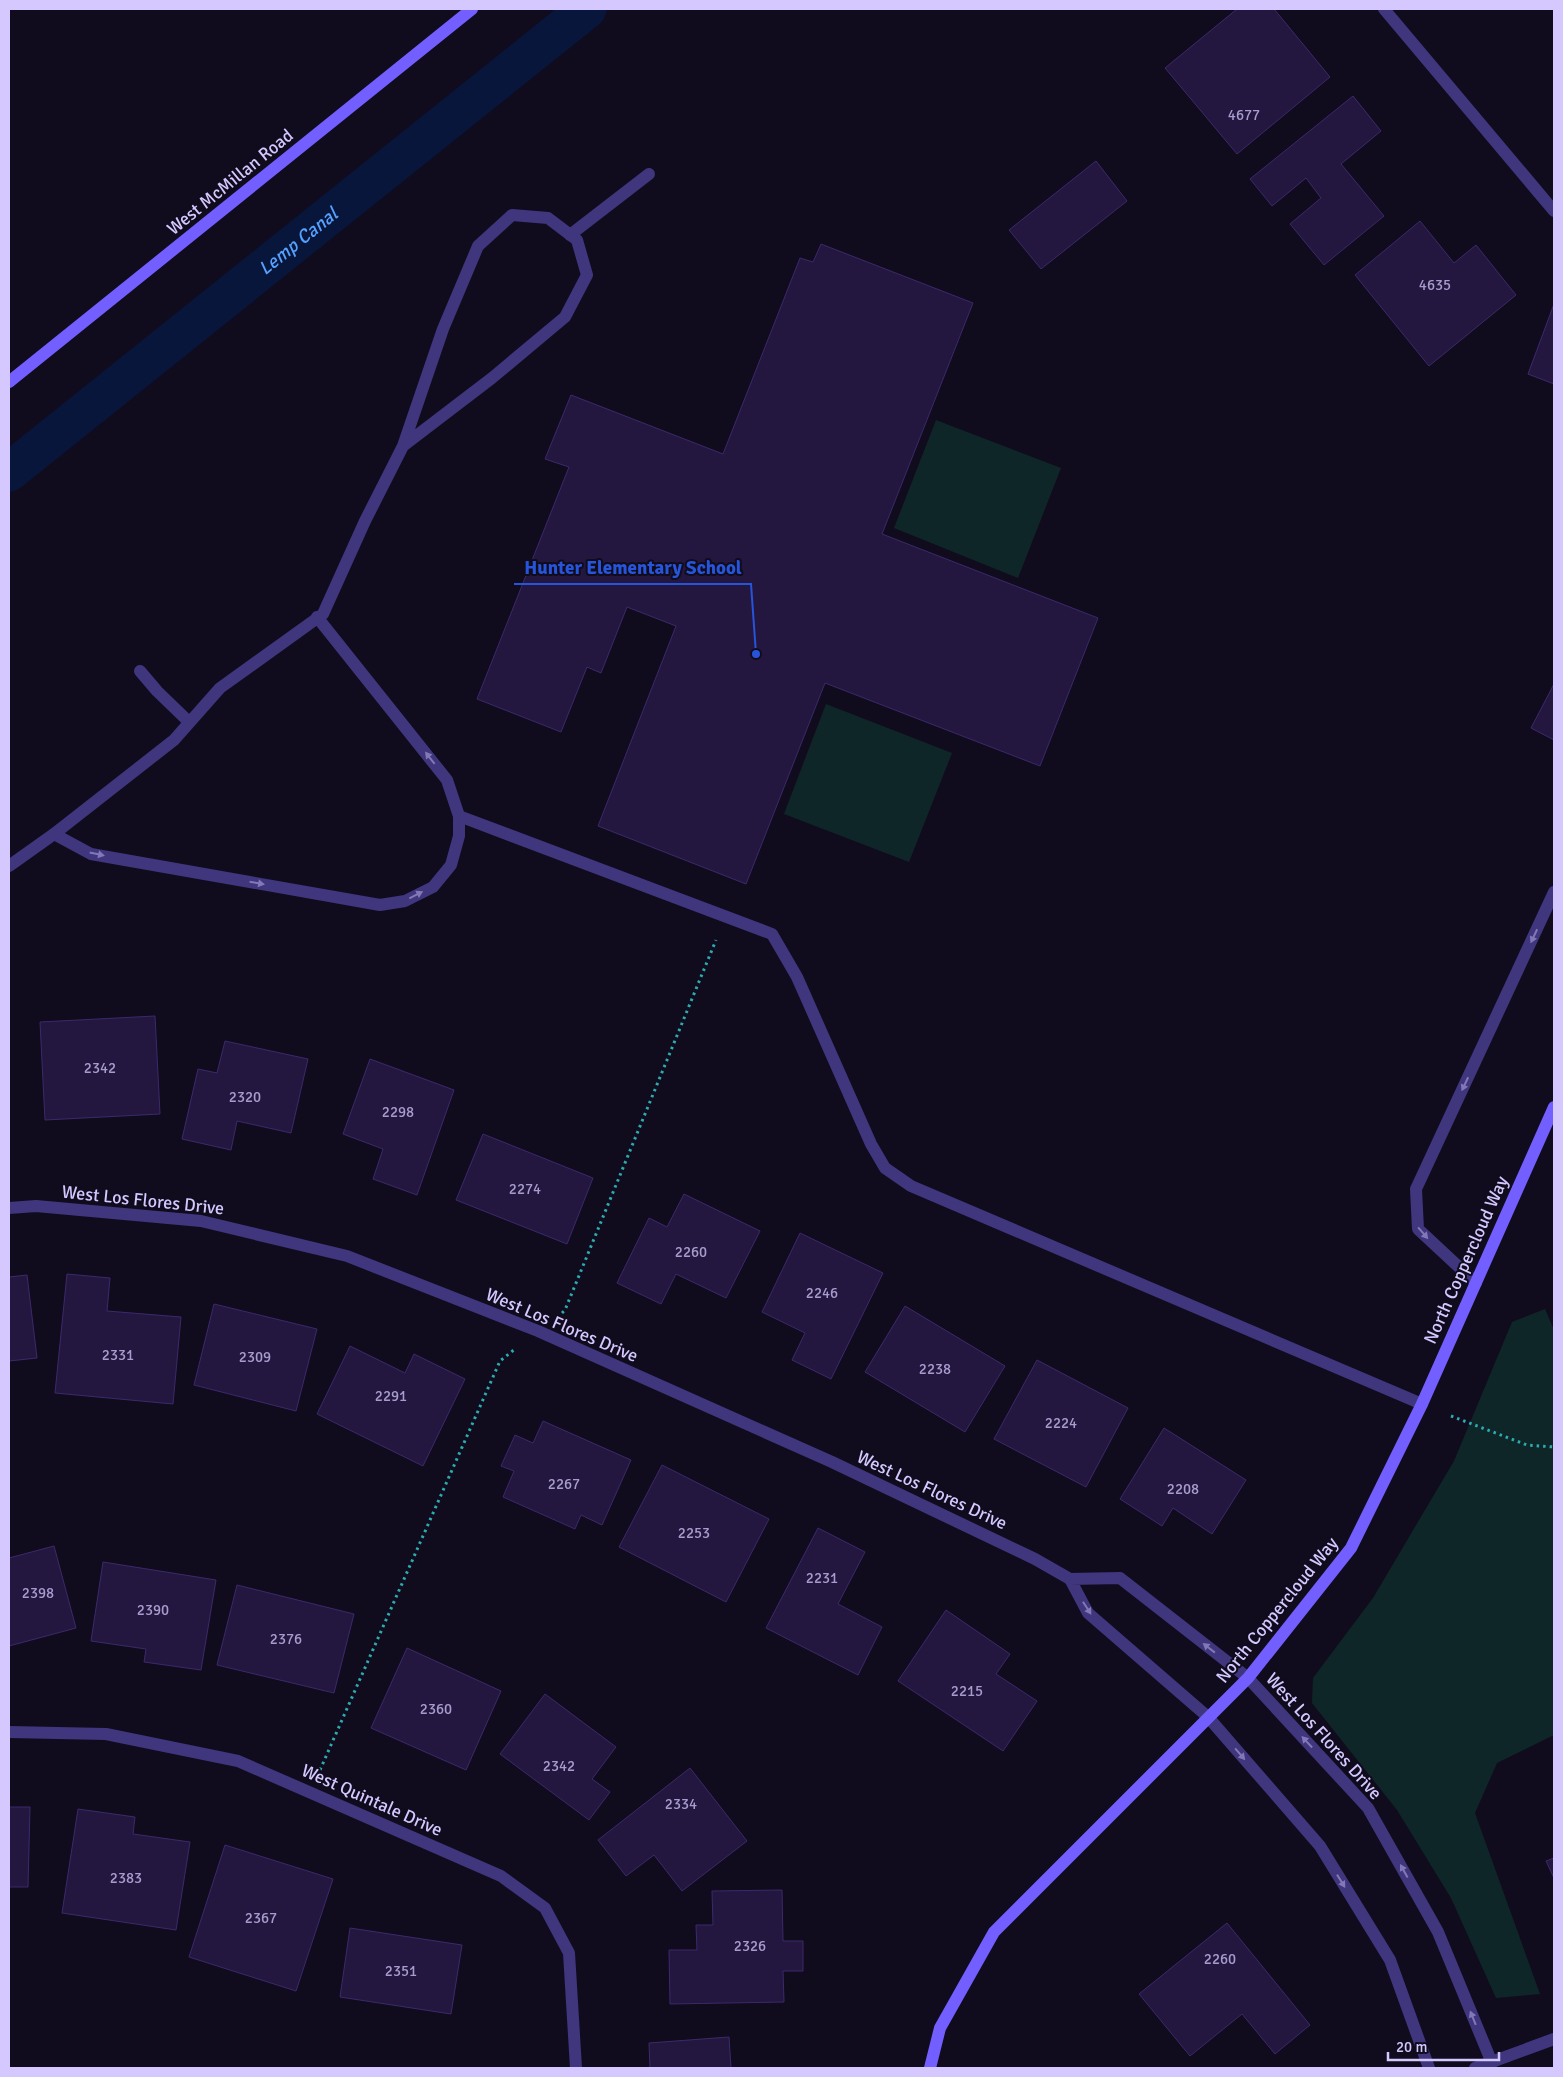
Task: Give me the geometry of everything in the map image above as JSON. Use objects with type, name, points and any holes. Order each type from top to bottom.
[{"type":"street","name":"West McMillan Road","points":[[9,382],[472,9]]},
{"type":"street","points":[[1384,9],[1554,211]]},
{"type":"street","points":[[570,235],[649,174]]},
{"type":"street","points":[[9,866],[54,834],[174,740],[220,688],[322,614],[403,446],[444,329],[478,246],[512,215],[548,218],[576,240],[587,275],[565,317],[492,378],[403,446]]},
{"type":"street","points":[[54,834],[91,854],[380,905],[405,901],[433,887],[451,865],[458,836],[459,816],[447,780],[317,617]]},
{"type":"street","points":[[140,671],[157,691],[189,722]]},
{"type":"street","points":[[459,816],[772,934],[797,977],[871,1144],[885,1168],[911,1186],[1422,1404]]},
{"type":"street","points":[[1476,1283],[1418,1229],[1416,1189],[1554,892]]},
{"type":"street","name":"North Coppercloud Way","points":[[930,2068],[940,2028],[994,1932],[1248,1678],[1351,1548],[1422,1404],[1554,1106]]},
{"type":"street","name":"West Los Flores Drive","points":[[9,1208],[36,1206],[202,1221],[347,1256],[538,1331],[805,1450],[1035,1559],[1070,1578],[1120,1578],[1248,1678],[1368,1808],[1438,1932],[1492,2063]]},
{"type":"street","points":[[1070,1578],[1088,1612],[1208,1717],[1320,1846],[1390,1960],[1429,2068]]},
{"type":"street","name":"West Quintale Drive","points":[[9,1732],[106,1734],[238,1761],[501,1876],[546,1908],[569,1953],[576,2068]]},
{"type":"street","points":[[1475,2068],[1554,2040]]},
{"type":"path","points":[[1451,1416],[1527,1445],[1554,1447]]},
{"type":"green space","points":[[936,420],[1061,468],[1018,578],[894,528]]},
{"type":"green space","points":[[826,704],[952,753],[909,862],[784,814]]},
{"type":"green space","points":[[1545,1309],[1554,1330],[1554,1735],[1497,1763],[1475,1813],[1540,1994],[1496,1998],[1451,1898],[1397,1810],[1312,1703],[1313,1678],[1373,1598],[1454,1461],[1512,1322]]},
{"type":"building","points":[[1237,9],[1274,9],[1330,77],[1237,154],[1165,68]]},
{"type":"building","points":[[1353,96],[1381,131],[1341,164],[1384,216],[1324,265],[1290,224],[1321,198],[1306,178],[1272,206],[1250,179]]},
{"type":"building","points":[[1096,161],[1127,201],[1041,269],[1009,230]]},
{"type":"building","points":[[1420,221],[1454,263],[1476,245],[1516,295],[1429,366],[1355,275]]},
{"type":"building","points":[[821,244],[973,303],[882,534],[1098,618],[1040,766],[825,683],[746,884],[598,826],[676,626],[627,607],[601,673],[587,667],[561,732],[477,699],[569,467],[545,459],[571,395],[723,454],[800,258],[813,262]]},
{"type":"building","points":[[1554,304],[1554,384],[1528,374]]},
{"type":"building","points":[[1554,684],[1554,740],[1531,728]]},
{"type":"building","points":[[155,1016],[160,1114],[45,1120],[40,1022]]},
{"type":"building","points":[[225,1041],[308,1059],[291,1133],[237,1121],[231,1150],[182,1139],[198,1069],[217,1073]]},
{"type":"building","points":[[370,1059],[454,1090],[417,1195],[373,1179],[383,1149],[343,1134]]},
{"type":"building","points":[[483,1134],[593,1178],[567,1244],[456,1200]]},
{"type":"building","points":[[684,1194],[760,1231],[726,1298],[676,1274],[661,1304],[617,1283],[649,1218],[667,1227]]},
{"type":"building","points":[[800,1233],[883,1273],[831,1379],[792,1360],[805,1333],[762,1312]]},
{"type":"building","points":[[67,1274],[110,1278],[107,1311],[181,1317],[173,1404],[55,1393]]},
{"type":"building","points":[[27,1275],[37,1358],[9,1361],[9,1277]]},
{"type":"building","points":[[214,1304],[317,1329],[296,1411],[194,1385]]},
{"type":"building","points":[[905,1306],[1005,1366],[965,1432],[865,1372]]},
{"type":"building","points":[[350,1346],[405,1373],[414,1354],[465,1379],[423,1466],[317,1414]]},
{"type":"building","points":[[1037,1360],[1128,1408],[1086,1487],[994,1439]]},
{"type":"building","points":[[543,1421],[631,1460],[602,1525],[581,1515],[575,1529],[503,1497],[514,1471],[501,1466],[515,1435],[533,1443]]},
{"type":"building","points":[[1164,1428],[1246,1480],[1212,1534],[1173,1508],[1162,1526],[1120,1499]]},
{"type":"building","points":[[662,1465],[769,1519],[726,1602],[619,1547]]},
{"type":"building","points":[[818,1528],[865,1552],[838,1604],[882,1627],[858,1675],[766,1628]]},
{"type":"building","points":[[54,1546],[76,1628],[9,1646],[9,1558]]},
{"type":"building","points":[[103,1562],[216,1580],[201,1670],[144,1662],[146,1649],[91,1641]]},
{"type":"building","points":[[237,1585],[354,1614],[334,1693],[217,1665]]},
{"type":"building","points":[[946,1610],[1010,1654],[996,1674],[1037,1701],[1003,1751],[898,1681]]},
{"type":"building","points":[[407,1648],[501,1691],[466,1770],[371,1728]]},
{"type":"building","points":[[545,1694],[616,1747],[592,1779],[610,1792],[589,1820],[500,1754]]},
{"type":"building","points":[[690,1768],[747,1841],[682,1891],[654,1855],[626,1876],[598,1840]]},
{"type":"building","points":[[9,1807],[30,1807],[28,1887],[9,1887]]},
{"type":"building","points":[[78,1809],[135,1817],[133,1834],[190,1842],[176,1930],[62,1913]]},
{"type":"building","points":[[225,1845],[333,1879],[296,1991],[189,1957]]},
{"type":"building","points":[[1554,1858],[1554,1878],[1546,1861]]},
{"type":"building","points":[[782,1890],[783,1941],[803,1941],[803,1971],[783,1971],[784,2002],[670,2004],[669,1950],[697,1950],[696,1925],[713,1925],[712,1891]]},
{"type":"building","points":[[1227,1923],[1310,2025],[1275,2054],[1242,2014],[1190,2056],[1139,1994]]},
{"type":"building","points":[[350,1928],[462,1945],[451,2014],[340,1997]]},
{"type":"building","points":[[729,2037],[731,2068],[650,2068],[649,2043]]},
{"type":"waterway","name":"Lemp Canal","points":[[9,472],[587,9]]},
{"type":"place","name":"Hunter Elementary School","points":[[756,654]]}]
